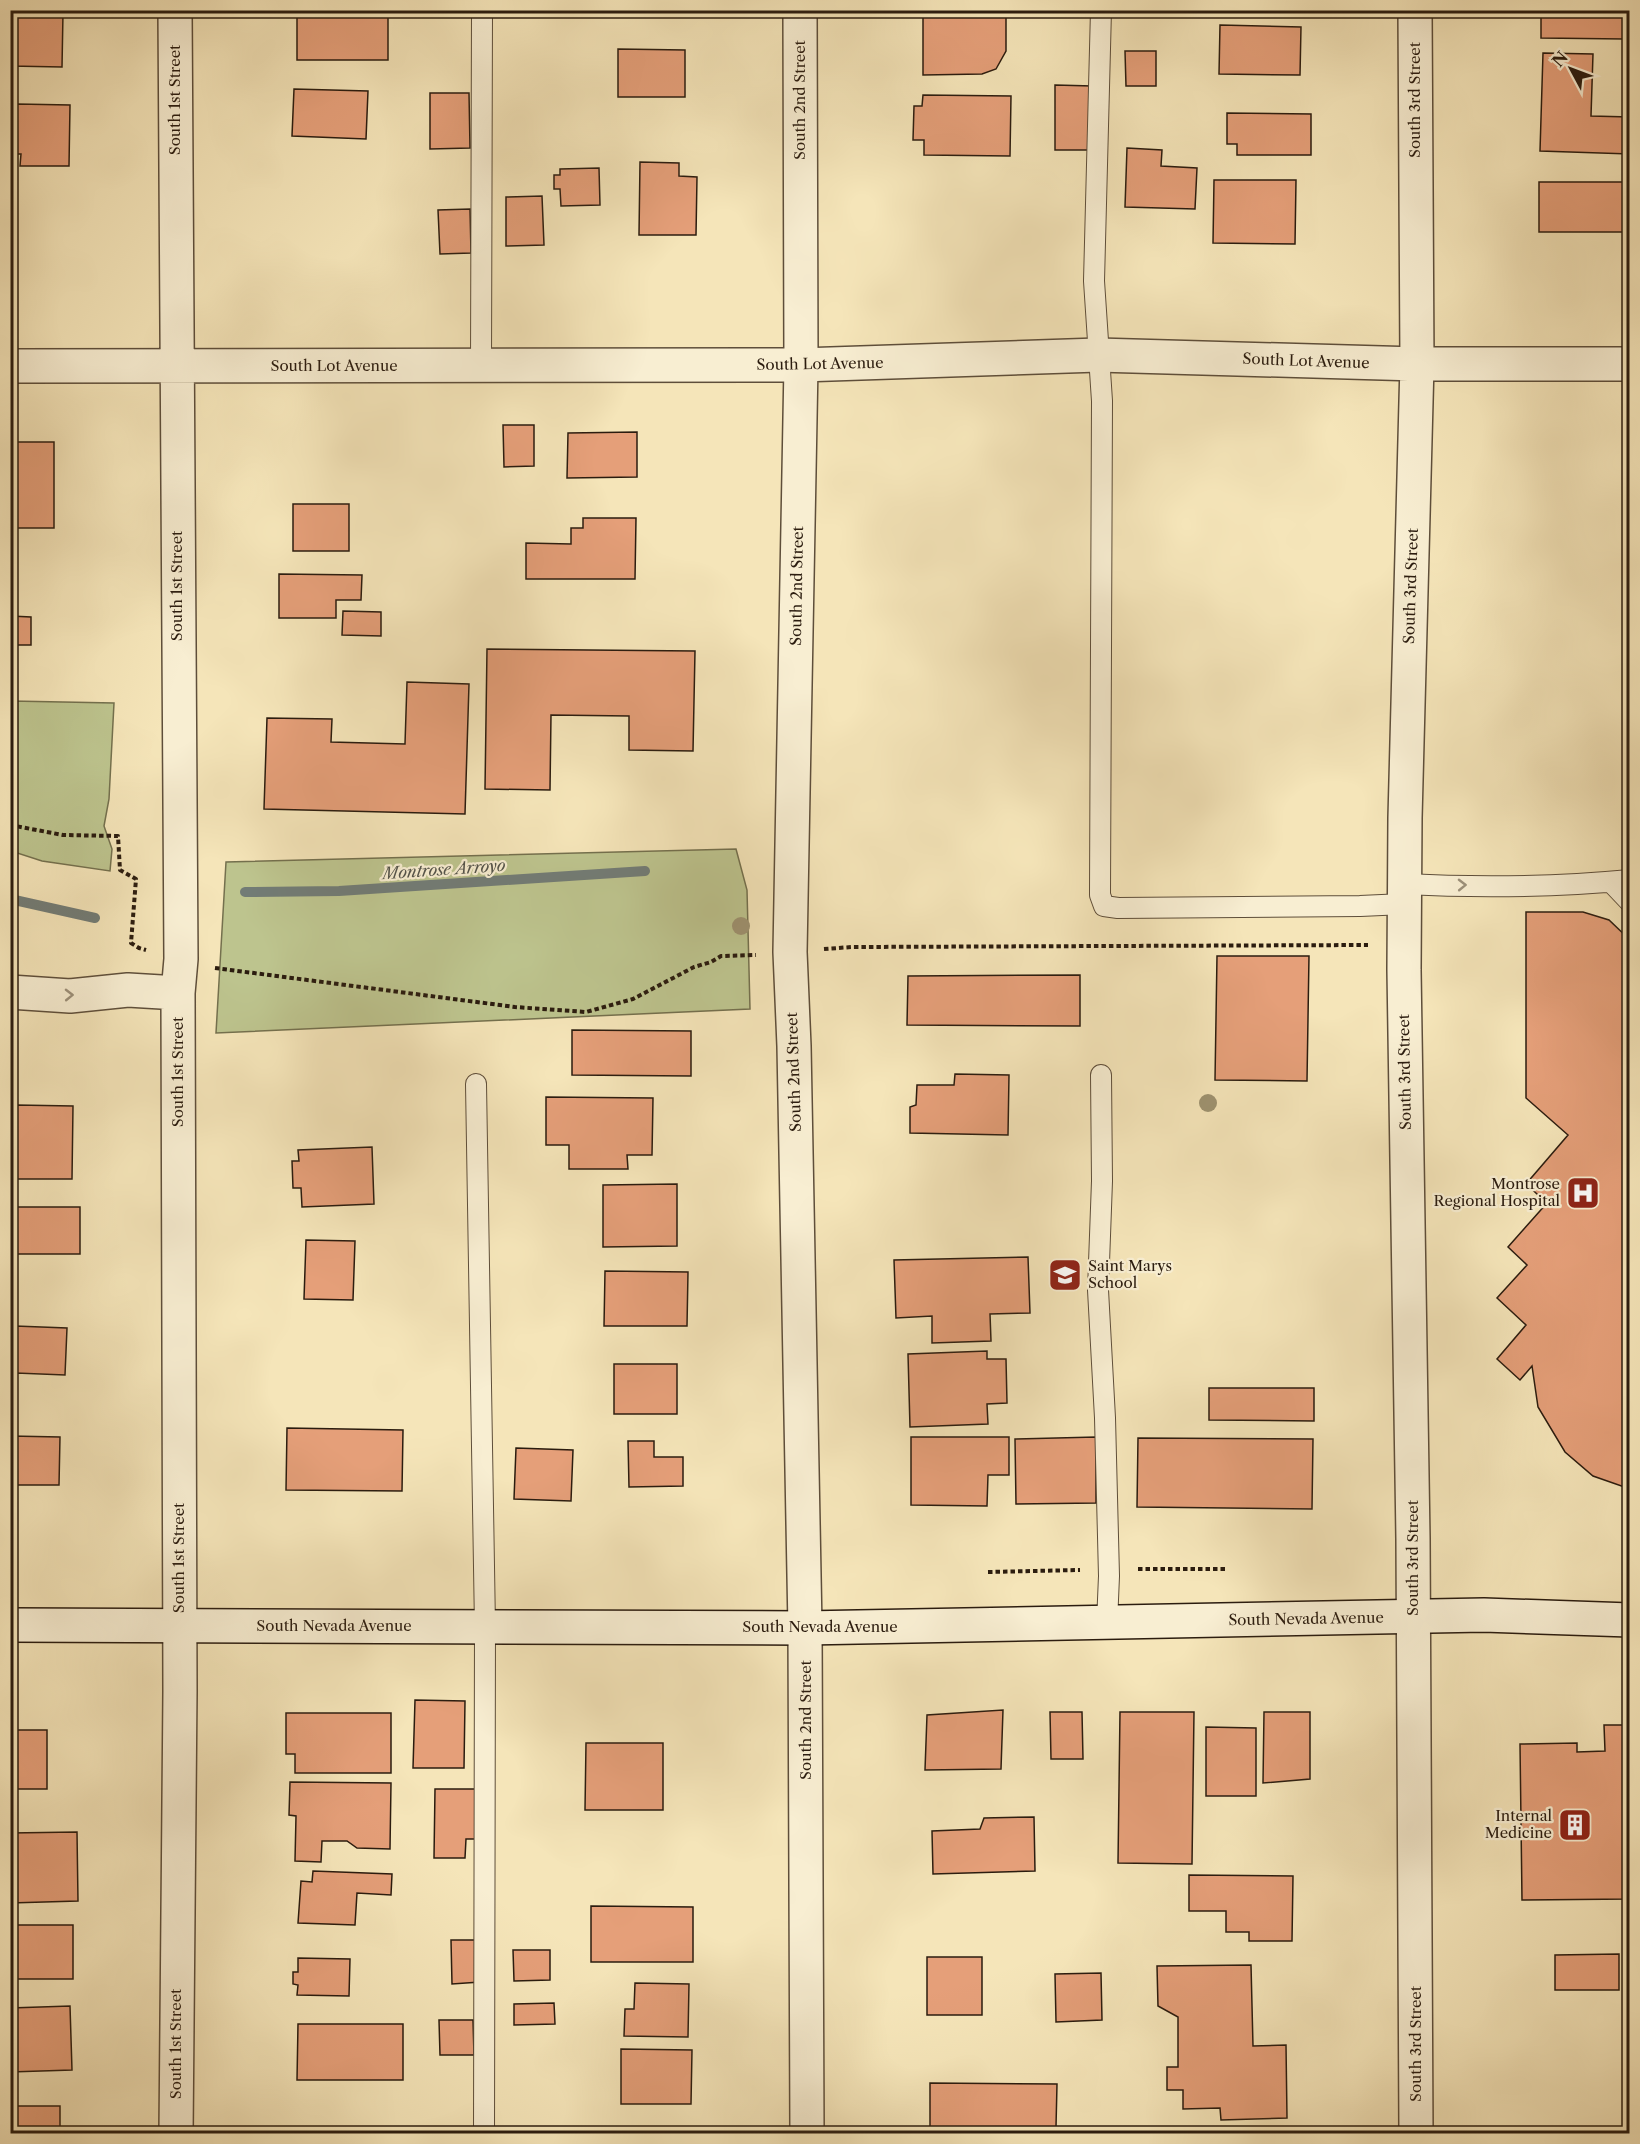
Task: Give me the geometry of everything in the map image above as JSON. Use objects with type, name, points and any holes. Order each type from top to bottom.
[{"type":"street","name":"South 1st Street","points":[[175,10],[181,959],[178,993],[179,1625],[176,2133]]},
{"type":"street","name":"South 2nd Street","points":[[800,10],[801,365],[790,951],[806,1628],[807,2133]]},
{"type":"street","name":"South 3rd Street","points":[[1414,10],[1417,364],[1404,894],[1413,1617],[1416,2133]]},
{"type":"street","name":"South Lot Avenue","points":[[10,366],[801,365],[1098,355],[1417,364],[1629,364]]},
{"type":"street","points":[[10,992],[70,996],[128,990],[178,993]]},
{"type":"street","name":"South Nevada Avenue","points":[[10,1626],[806,1628],[1484,1616],[1629,1620]]},
{"type":"lane","points":[[481,366],[482,10]]},
{"type":"lane","points":[[1101,10],[1094,281],[1102,401],[1100,895],[1104,906],[1360,906],[1437,885],[1590,884],[1620,881],[1629,902]]},
{"type":"lane","points":[[1101,1076],[1102,1182],[1098,1290],[1108,1523],[1107,1623]]},
{"type":"lane","points":[[476,1084],[485,1627],[484,2133]]},
{"type":"path","points":[[10,825],[63,835],[118,836],[120,870],[136,879],[131,943],[139,948]]},
{"type":"path","points":[[833,948],[1373,944]]},
{"type":"path","points":[[212,968],[514,1007],[586,1012],[633,999],[694,967],[722,956],[745,956]]},
{"type":"path","points":[[1131,1568],[1226,1569]]},
{"type":"path","points":[[988,1572],[1087,1570]]},
{"type":"green space","points":[[11,701],[114,703],[109,799],[104,826],[112,849],[110,871],[42,861],[11,851]]},
{"type":"green space","points":[[736,849],[747,890],[750,1009],[216,1033],[226,862]]},
{"type":"building","points":[[923,10],[1006,10],[1006,51],[996,69],[982,74],[923,75]]},
{"type":"building","points":[[1541,10],[1624,10],[1624,39],[1541,38]]},
{"type":"building","points":[[10,12],[63,13],[62,67],[10,66]]},
{"type":"building","points":[[297,17],[388,17],[388,60],[297,60]]},
{"type":"building","points":[[1220,25],[1301,27],[1300,75],[1219,74]]},
{"type":"building","points":[[618,49],[685,50],[685,97],[618,97]]},
{"type":"building","points":[[1125,51],[1156,51],[1156,86],[1126,86]]},
{"type":"building","points":[[1543,53],[1593,54],[1591,116],[1630,117],[1630,154],[1540,151]]},
{"type":"building","points":[[1055,85],[1092,86],[1091,150],[1055,150]]},
{"type":"building","points":[[294,89],[368,91],[366,139],[292,136]]},
{"type":"building","points":[[430,93],[469,93],[470,148],[430,149]]},
{"type":"building","points":[[923,95],[1011,96],[1010,156],[924,155],[924,140],[913,140],[914,106],[922,106]]},
{"type":"building","points":[[17,104],[70,105],[69,166],[20,166],[21,154],[10,154],[10,110],[17,110]]},
{"type":"building","points":[[1227,113],[1311,114],[1311,155],[1237,155],[1237,144],[1227,144]]},
{"type":"building","points":[[1127,148],[1162,150],[1161,166],[1197,168],[1195,209],[1125,207]]},
{"type":"building","points":[[640,162],[679,163],[679,176],[697,177],[696,235],[639,235]]},
{"type":"building","points":[[599,168],[600,205],[561,206],[560,189],[554,189],[554,175],[560,175],[560,169]]},
{"type":"building","points":[[1214,180],[1296,180],[1295,244],[1213,243]]},
{"type":"building","points":[[1539,182],[1630,182],[1630,232],[1539,232]]},
{"type":"building","points":[[542,196],[544,245],[506,246],[506,197]]},
{"type":"building","points":[[470,209],[471,253],[440,254],[438,210]]},
{"type":"building","points":[[503,425],[534,425],[534,466],[504,467]]},
{"type":"building","points":[[637,432],[637,477],[567,478],[568,433]]},
{"type":"building","points":[[10,442],[54,442],[54,528],[10,528]]},
{"type":"building","points":[[293,504],[349,504],[349,551],[293,551]]},
{"type":"building","points":[[583,518],[636,518],[635,579],[526,579],[526,543],[571,544],[571,528],[583,528]]},
{"type":"building","points":[[279,574],[362,575],[361,600],[336,600],[336,618],[279,618]]},
{"type":"building","points":[[343,611],[381,612],[381,636],[342,635]]},
{"type":"building","points":[[10,616],[31,617],[31,645],[10,645]]},
{"type":"building","points":[[487,649],[695,651],[693,751],[629,750],[629,716],[551,715],[550,790],[485,789]]},
{"type":"building","points":[[407,682],[469,684],[465,814],[264,809],[267,718],[332,719],[331,742],[405,744]]},
{"type":"building","name":"Montrose Regional Hospital","points":[[1526,912],[1583,912],[1609,920],[1630,940],[1630,1489],[1593,1476],[1565,1452],[1538,1407],[1532,1366],[1520,1380],[1497,1359],[1526,1325],[1497,1298],[1527,1265],[1508,1247],[1547,1203],[1526,1184],[1568,1135],[1526,1098]]},
{"type":"building","points":[[1217,956],[1309,956],[1307,1081],[1215,1080]]},
{"type":"building","points":[[1080,975],[1080,1026],[907,1025],[908,976]]},
{"type":"building","points":[[572,1030],[691,1031],[691,1076],[572,1075]]},
{"type":"building","points":[[955,1074],[1009,1075],[1008,1135],[910,1133],[910,1107],[916,1105],[917,1085],[954,1085]]},
{"type":"building","points":[[546,1097],[653,1098],[652,1155],[627,1155],[628,1169],[569,1169],[569,1145],[546,1145]]},
{"type":"building","points":[[16,1105],[73,1106],[72,1179],[10,1179],[10,1121],[15,1121]]},
{"type":"building","points":[[372,1147],[374,1204],[302,1207],[301,1188],[293,1188],[292,1161],[299,1161],[298,1150]]},
{"type":"building","points":[[677,1184],[677,1246],[603,1247],[603,1185]]},
{"type":"building","points":[[10,1207],[80,1207],[80,1254],[10,1254]]},
{"type":"building","points":[[306,1240],[355,1241],[353,1300],[304,1299]]},
{"type":"building","points":[[1028,1257],[1030,1313],[990,1314],[991,1341],[932,1343],[932,1316],[896,1318],[894,1260]]},
{"type":"building","points":[[605,1271],[688,1272],[687,1326],[604,1326]]},
{"type":"building","points":[[15,1326],[67,1328],[65,1375],[16,1373],[15,1384],[10,1384],[10,1334],[13,1334]]},
{"type":"building","points":[[987,1351],[987,1359],[1006,1359],[1007,1403],[987,1404],[988,1424],[910,1427],[908,1354]]},
{"type":"building","points":[[614,1364],[677,1364],[677,1414],[614,1414]]},
{"type":"building","points":[[1209,1388],[1314,1388],[1314,1421],[1209,1420]]},
{"type":"building","points":[[287,1428],[403,1430],[402,1491],[286,1490]]},
{"type":"building","points":[[10,1436],[60,1437],[59,1485],[10,1485]]},
{"type":"building","points":[[911,1437],[1009,1437],[1009,1475],[988,1475],[987,1506],[911,1505]]},
{"type":"building","points":[[1096,1437],[1096,1503],[1016,1504],[1015,1439]]},
{"type":"building","points":[[1138,1438],[1313,1439],[1312,1509],[1137,1507]]},
{"type":"building","points":[[628,1441],[654,1441],[654,1457],[683,1457],[683,1486],[629,1487]]},
{"type":"building","points":[[516,1448],[573,1450],[571,1501],[514,1499]]},
{"type":"building","points":[[415,1700],[465,1701],[464,1768],[413,1768]]},
{"type":"building","points":[[1003,1710],[1001,1769],[925,1770],[927,1715]]},
{"type":"building","points":[[1050,1712],[1082,1712],[1083,1759],[1051,1759]]},
{"type":"building","points":[[1120,1712],[1194,1712],[1192,1864],[1118,1863]]},
{"type":"building","points":[[1264,1712],[1310,1712],[1310,1779],[1263,1783]]},
{"type":"building","points":[[286,1713],[391,1713],[391,1773],[295,1773],[295,1754],[286,1754]]},
{"type":"building","name":"Internal Medicine","points":[[1604,1725],[1630,1725],[1630,1899],[1522,1900],[1520,1744],[1577,1743],[1577,1752],[1605,1751]]},
{"type":"building","points":[[1206,1727],[1256,1728],[1256,1796],[1206,1796]]},
{"type":"building","points":[[10,1730],[47,1730],[47,1789],[10,1789]]},
{"type":"building","points":[[586,1743],[663,1743],[663,1810],[585,1810]]},
{"type":"building","points":[[290,1782],[391,1783],[390,1849],[357,1848],[347,1841],[322,1841],[321,1862],[295,1861],[296,1816],[289,1815]]},
{"type":"building","points":[[435,1789],[478,1789],[478,1839],[466,1839],[465,1858],[434,1858]]},
{"type":"building","points":[[1034,1817],[1035,1871],[933,1874],[932,1831],[980,1829],[984,1818]]},
{"type":"building","points":[[77,1832],[78,1901],[10,1903],[10,1833]]},
{"type":"building","points":[[313,1871],[392,1874],[391,1895],[357,1893],[355,1925],[298,1923],[301,1881],[312,1882]]},
{"type":"building","points":[[1189,1875],[1293,1876],[1292,1941],[1249,1941],[1249,1932],[1226,1932],[1226,1911],[1189,1911]]},
{"type":"building","points":[[591,1906],[693,1907],[693,1962],[591,1962]]},
{"type":"building","points":[[10,1925],[73,1925],[73,1979],[10,1979]]},
{"type":"building","points":[[451,1940],[479,1940],[480,1982],[452,1984]]},
{"type":"building","points":[[513,1950],[550,1950],[550,1980],[514,1981]]},
{"type":"building","points":[[1619,1954],[1619,1990],[1555,1990],[1555,1955]]},
{"type":"building","points":[[927,1957],[982,1957],[982,2015],[927,2015]]},
{"type":"building","points":[[298,1958],[350,1959],[349,1996],[297,1995],[298,1985],[293,1984],[293,1972],[298,1972]]},
{"type":"building","points":[[1251,1965],[1253,2046],[1286,2045],[1287,2118],[1221,2120],[1220,2108],[1183,2109],[1183,2090],[1167,2090],[1167,2067],[1178,2067],[1178,2017],[1158,2006],[1157,1966]]},
{"type":"building","points":[[1101,1973],[1102,2020],[1056,2022],[1055,1974]]},
{"type":"building","points":[[635,1983],[689,1984],[688,2037],[624,2036],[625,2009],[634,2009]]},
{"type":"building","points":[[554,2003],[555,2024],[514,2025],[514,2004]]},
{"type":"building","points":[[70,2006],[72,2070],[10,2072],[10,2008]]},
{"type":"building","points":[[439,2020],[473,2020],[474,2055],[440,2055]]},
{"type":"building","points":[[298,2024],[403,2024],[403,2080],[297,2080]]},
{"type":"building","points":[[621,2049],[692,2050],[691,2104],[621,2104]]},
{"type":"building","points":[[930,2083],[1057,2084],[1056,2127],[1030,2127],[1030,2134],[930,2134]]},
{"type":"building","points":[[10,2106],[60,2106],[60,2134],[10,2134]]},
{"type":"waterway","name":"Montrose Arroyo","points":[[245,892],[339,891],[645,871]]},
{"type":"waterway","name":"Montrose Arroyo","points":[[10,899],[95,918]]},
{"type":"place","name":"Montrose Regional Hospital","points":[[1583,1193]]},
{"type":"place","name":"Saint Marys School","points":[[1065,1275]]},
{"type":"place","name":"Internal Medicine","points":[[1575,1825]]}]
